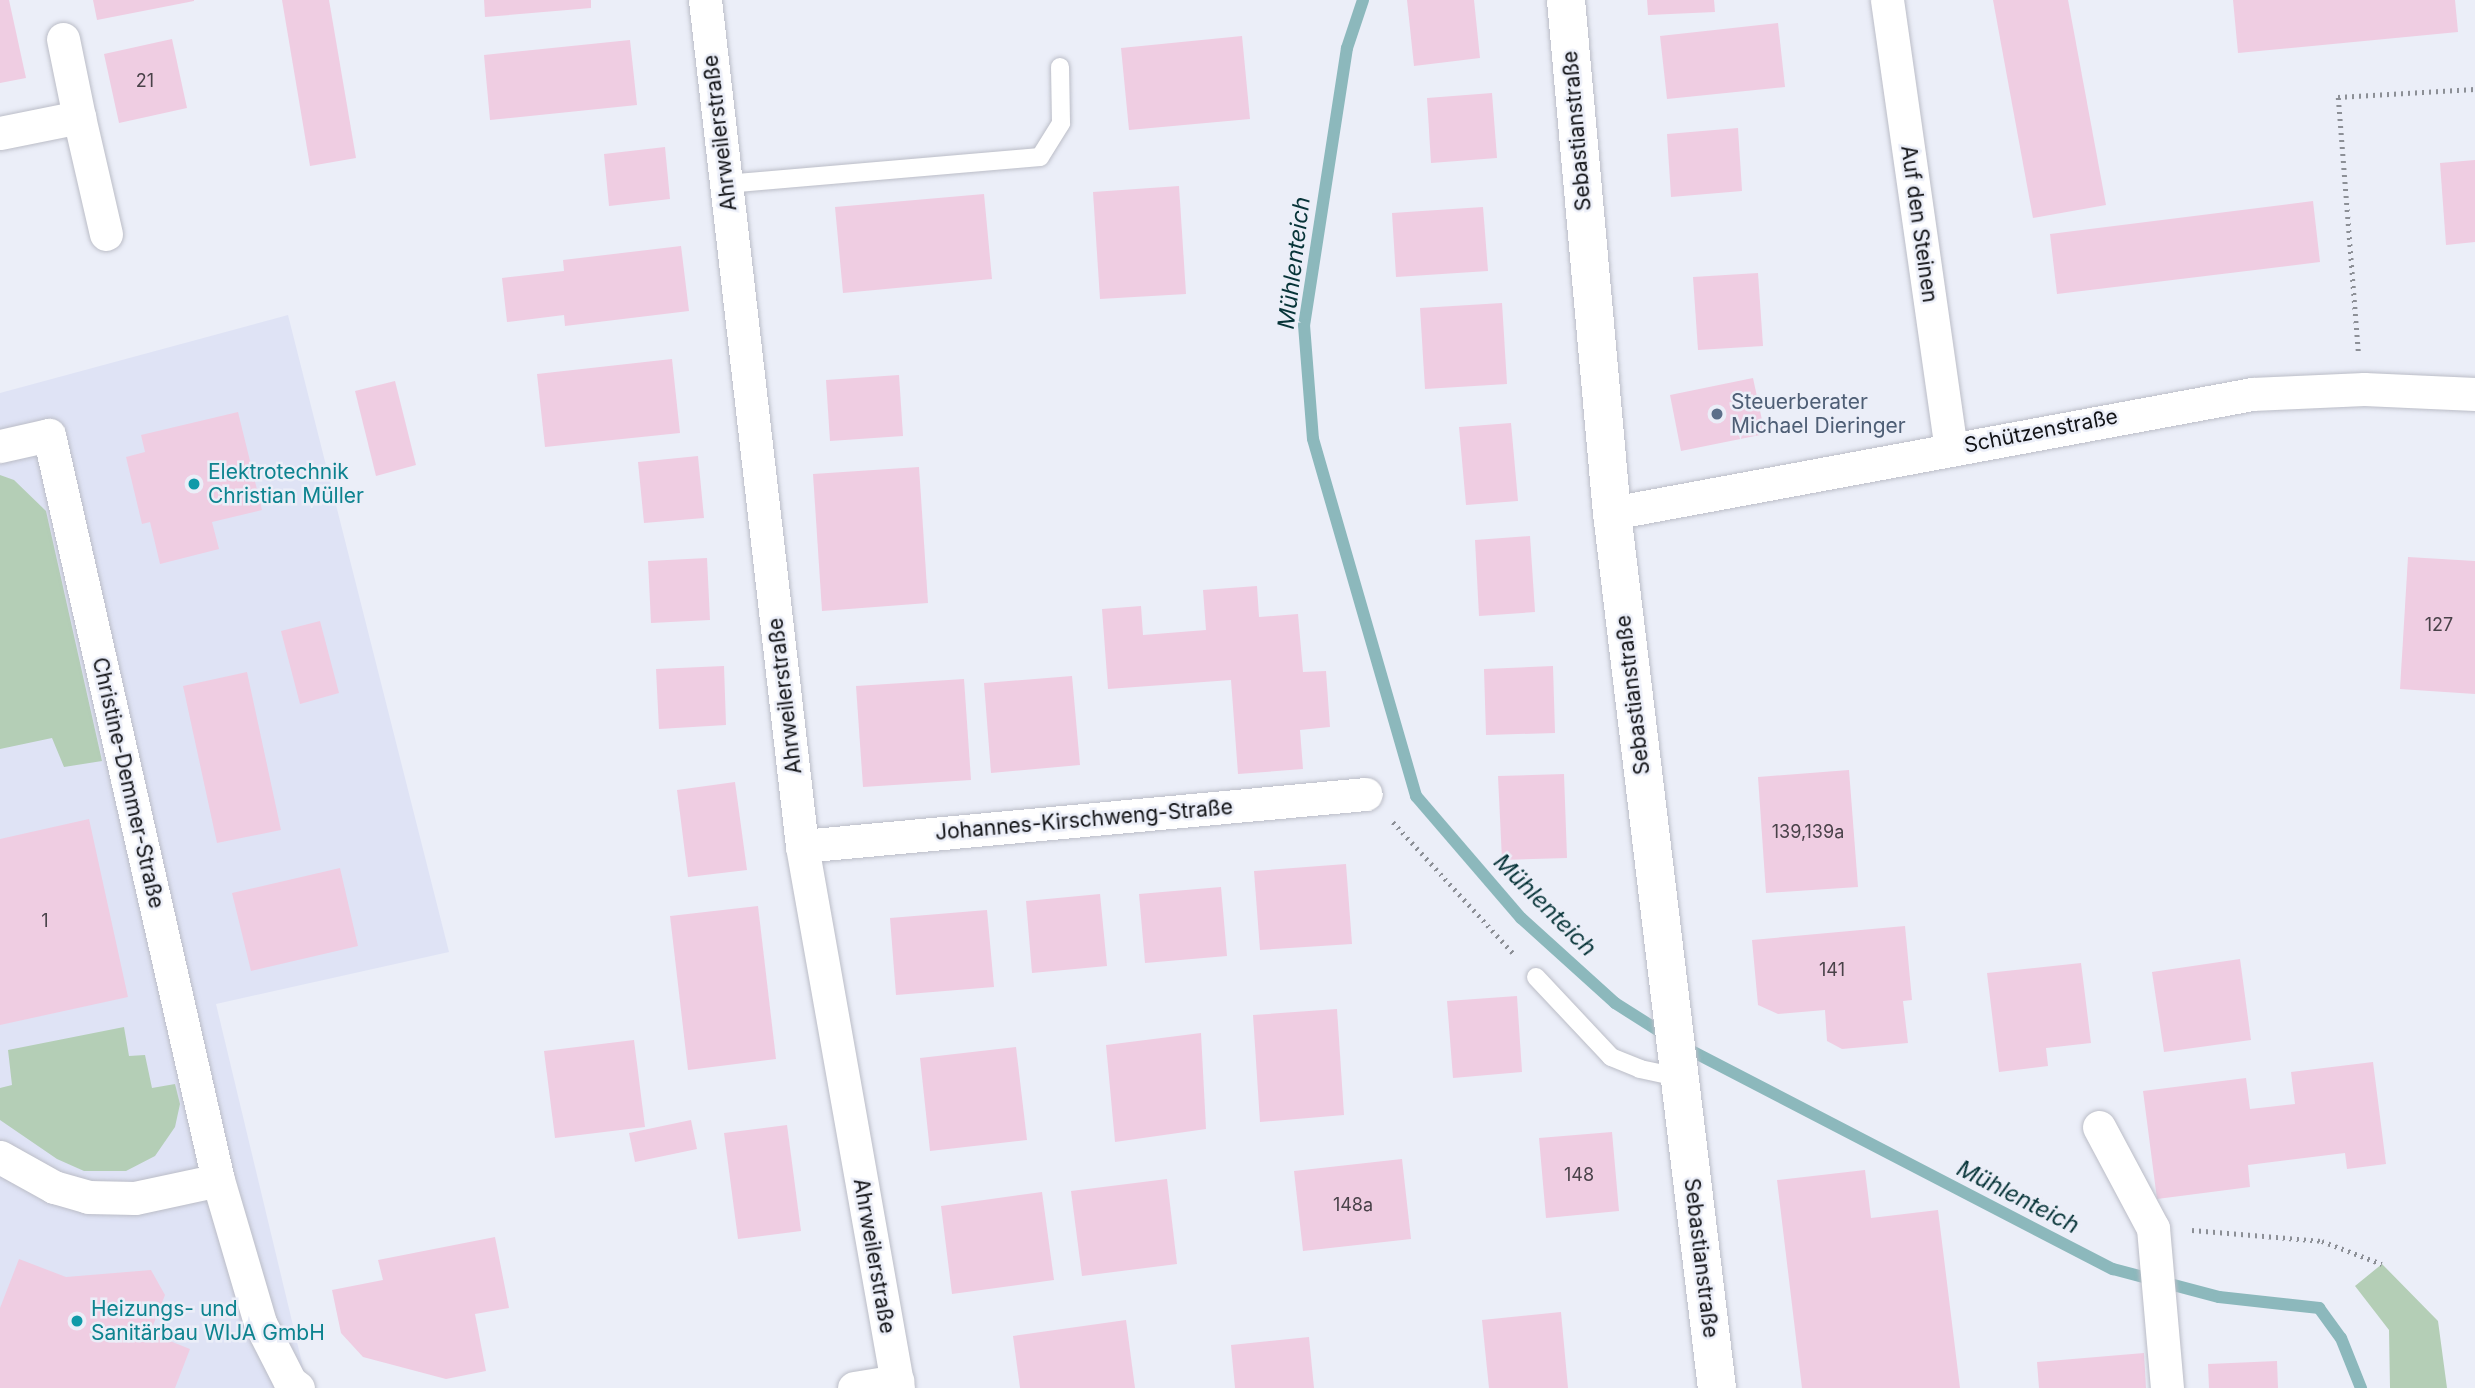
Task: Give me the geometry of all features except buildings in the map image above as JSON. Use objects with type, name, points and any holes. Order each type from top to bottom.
[{"type":"street","name":"Ahrweilerstraße","points":[[705,0],[802,846],[897,1385]]},
{"type":"street","name":"Sebastianstraße","points":[[1566,0],[1612,513],[1717,1388]]},
{"type":"street","name":"Auf den Steinen","points":[[1887,0],[1951,449]]},
{"type":"street","points":[[63,39],[106,234]]},
{"type":"street","points":[[0,133],[79,117]]},
{"type":"street","name":"Schützenstraße","points":[[1612,513],[2252,394],[2364,390],[2475,394]]},
{"type":"street","name":"Christine-Demmer-Straße","points":[[0,446],[49,435],[218,1180],[260,1323],[290,1382],[298,1388]]},
{"type":"street","name":"Johannes-Kirschweng-Straße","points":[[802,846],[1366,794]]},
{"type":"street","points":[[2099,1127],[2154,1237],[2168,1388]]},
{"type":"street","points":[[0,1157],[54,1187],[88,1197],[135,1198],[218,1180]]},
{"type":"street","points":[[854,1388],[897,1385]]},
{"type":"lane","points":[[726,184],[1040,157],[1061,123],[1060,67]]},
{"type":"lane","points":[[1536,977],[1611,1057],[1677,1068]]},
{"type":"path","points":[[2364,390],[2338,97],[2475,89]]},
{"type":"path","points":[[1366,794],[1536,977]]},
{"type":"path","points":[[2154,1237],[2322,1241],[2382,1264]]},
{"type":"shaded area","points":[[288,315],[449,952],[216,1004],[308,1388],[0,1388],[0,393]]},
{"type":"green space","points":[[0,475],[14,480],[46,511],[102,761],[64,767],[52,738],[0,749]]},
{"type":"green space","points":[[124,1027],[129,1056],[145,1055],[152,1088],[175,1084],[180,1104],[175,1127],[155,1156],[126,1171],[84,1171],[57,1159],[0,1120],[0,1088],[12,1085],[8,1050]]},
{"type":"green space","points":[[2382,1264],[2438,1321],[2447,1388],[2390,1388],[2389,1330],[2355,1286]]},
{"type":"waterway","name":"Mühlenteich","points":[[1363,0],[1347,48],[1304,325],[1313,439],[1416,796],[1521,918],[1615,1003],[1667,1036]]},
{"type":"waterway","name":"Mühlenteich","points":[[1682,1046],[2113,1269],[2219,1297],[2319,1308],[2341,1338],[2361,1388]]},
{"type":"place","name":"Steuerberater Michael Dieringer","points":[[1717,414]]},
{"type":"place","name":"Elektrotechnik Christian Müller","points":[[194,484]]},
{"type":"place","name":"Heizungs- und Sanitärbau WIJA GmbH","points":[[77,1321]]}]
